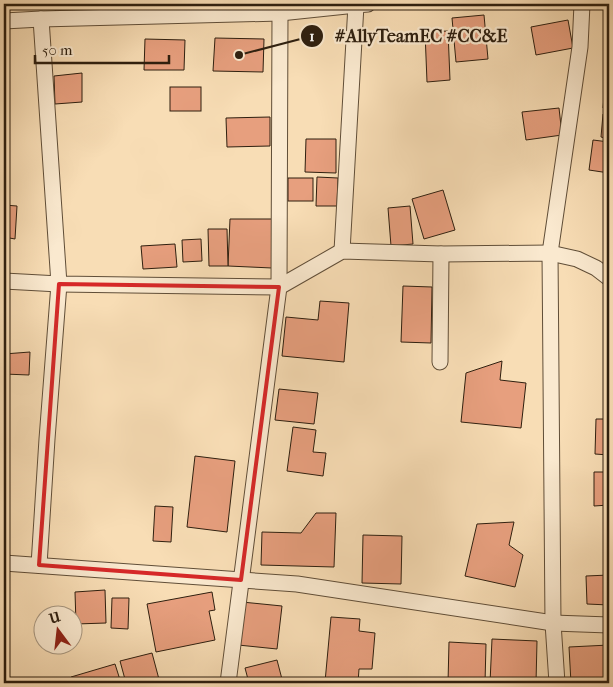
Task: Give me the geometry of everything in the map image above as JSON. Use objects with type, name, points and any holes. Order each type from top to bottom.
[{"type":"street","points":[[4,22],[41,18],[280,13],[362,4],[342,251]]},
{"type":"street","points":[[556,683],[553,623],[550,253],[580,47],[582,4]]},
{"type":"street","points":[[228,683],[279,287],[280,13]]},
{"type":"street","points":[[39,565],[46,439],[59,284],[41,18]]},
{"type":"street","points":[[4,282],[279,287],[342,251],[441,254],[550,253],[577,259],[596,268],[609,278]]},
{"type":"street","points":[[440,362],[441,254]]},
{"type":"street","points":[[4,564],[298,584],[553,623],[609,625]]},
{"type":"highlighted area","points":[[59,284],[279,287],[241,580],[39,565]]},
{"type":"building","points":[[56,4],[79,4],[79,13],[55,13]]},
{"type":"building","points":[[484,15],[488,59],[456,62],[452,18]]},
{"type":"building","points":[[568,20],[573,48],[536,55],[531,27]]},
{"type":"building","points":[[448,31],[450,80],[427,82],[425,32]]},
{"type":"building","points":[[215,38],[264,39],[263,72],[213,71]]},
{"type":"building","points":[[145,39],[185,40],[184,70],[144,70]]},
{"type":"building","points":[[607,61],[609,61],[609,108],[603,108]]},
{"type":"building","points":[[82,73],[82,102],[55,104],[54,76]]},
{"type":"building","points":[[170,87],[201,87],[201,111],[170,111]]},
{"type":"building","points":[[559,108],[562,135],[526,140],[522,112]]},
{"type":"building","points":[[603,114],[609,115],[609,139],[601,137]]},
{"type":"building","points":[[270,117],[270,146],[227,147],[226,118]]},
{"type":"building","points":[[306,139],[336,139],[336,173],[305,172]]},
{"type":"building","points":[[593,140],[609,142],[609,173],[589,170]]},
{"type":"building","points":[[317,177],[338,178],[337,206],[316,206]]},
{"type":"building","points":[[288,178],[313,178],[313,201],[288,201]]},
{"type":"building","points":[[443,190],[455,230],[424,239],[412,199]]},
{"type":"building","points":[[4,205],[17,206],[15,239],[4,237]]},
{"type":"building","points":[[410,206],[413,244],[391,246],[388,208]]},
{"type":"building","points":[[230,219],[272,219],[272,268],[228,266]]},
{"type":"building","points":[[208,229],[227,229],[228,266],[209,266]]},
{"type":"building","points":[[201,239],[202,261],[183,262],[182,240]]},
{"type":"building","points":[[175,244],[177,267],[143,269],[141,246]]},
{"type":"building","points":[[403,286],[432,287],[431,343],[401,342]]},
{"type":"building","points":[[320,301],[349,303],[344,362],[282,356],[286,317],[318,320]]},
{"type":"building","points":[[30,352],[29,375],[4,374],[4,354]]},
{"type":"building","points":[[502,361],[500,380],[526,383],[521,428],[461,422],[466,373]]},
{"type":"building","points":[[279,389],[318,393],[314,424],[275,420]]},
{"type":"building","points":[[596,419],[609,419],[609,455],[595,454]]},
{"type":"building","points":[[293,427],[316,430],[313,452],[326,453],[323,476],[287,471]]},
{"type":"building","points":[[195,456],[235,461],[227,532],[187,527]]},
{"type":"building","points":[[594,472],[609,472],[609,505],[594,506]]},
{"type":"building","points":[[155,506],[173,507],[171,542],[153,541]]},
{"type":"building","points":[[316,513],[336,513],[334,567],[261,565],[262,532],[301,533]]},
{"type":"building","points":[[514,522],[509,545],[523,555],[515,587],[465,576],[477,524]]},
{"type":"building","points":[[363,535],[402,536],[401,584],[362,583]]},
{"type":"building","points":[[609,575],[609,605],[587,604],[586,576]]},
{"type":"building","points":[[105,590],[106,623],[82,624],[82,604],[75,604],[75,592]]},
{"type":"building","points":[[212,592],[215,610],[209,611],[215,640],[156,652],[147,604]]},
{"type":"building","points":[[112,598],[129,598],[128,629],[111,628]]},
{"type":"building","points":[[242,602],[282,606],[277,649],[238,645]]},
{"type":"building","points":[[331,617],[360,619],[359,631],[375,633],[372,669],[359,669],[358,683],[325,682]]},
{"type":"building","points":[[492,639],[537,641],[536,683],[490,683]]},
{"type":"building","points":[[449,642],[486,644],[485,683],[448,683]]},
{"type":"building","points":[[609,645],[609,683],[571,683],[569,647]]},
{"type":"building","points":[[152,653],[160,683],[126,683],[120,661]]},
{"type":"building","points":[[277,660],[283,683],[249,683],[245,668]]},
{"type":"building","points":[[115,664],[121,683],[73,683],[71,677]]},
{"type":"place","name":"#AllyTeamEC #CC&E","points":[[239,55]]}]
